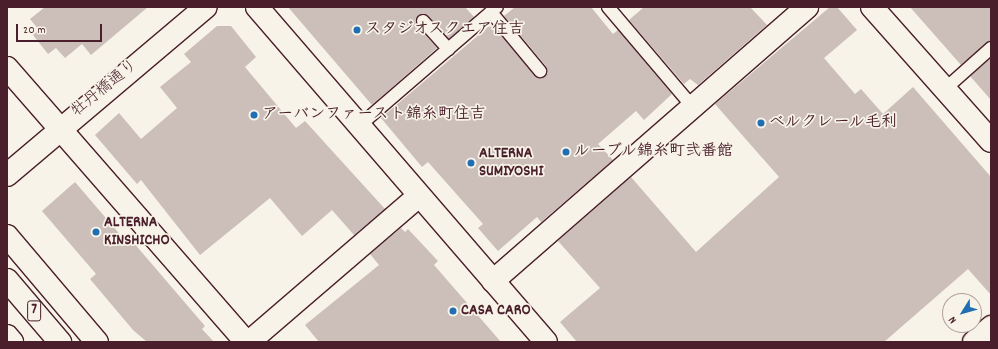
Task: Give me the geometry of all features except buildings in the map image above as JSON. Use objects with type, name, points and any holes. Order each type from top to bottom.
[{"type":"main road","name":"牡丹橋通り","points":[[7,174],[58,128],[206,7]]},
{"type":"main road","points":[[257,7],[546,342]]},
{"type":"main road","points":[[493,281],[807,7]]},
{"type":"main road","points":[[872,7],[991,140]]},
{"type":"main road","points":[[7,68],[247,342],[419,196]]},
{"type":"main road","points":[[7,236],[97,342]]},
{"type":"main road","name":"7","points":[[7,280],[60,342]]},
{"type":"main road","points":[[974,342],[991,327]]},
{"type":"main road","name":"7","points":[[7,336],[12,342]]},
{"type":"lane","points":[[608,7],[692,106]]},
{"type":"lane","points":[[359,126],[494,10],[540,71]]},
{"type":"lane","points":[[423,21],[448,49]]},
{"type":"lane","points":[[945,89],[991,48]]},
{"type":"place","name":"スタジオスクエア住吉","points":[[357,30]]},
{"type":"place","name":"アーバンファースト錦糸町住吉","points":[[254,115]]},
{"type":"place","name":"ベルクレール毛利","points":[[761,123]]},
{"type":"place","name":"ルーブル錦糸町弐番館","points":[[566,152]]},
{"type":"place","name":"ALTERNA SUMIYOSHI","points":[[471,163]]},
{"type":"place","name":"ALTERNA KINSHICHO","points":[[96,232]]},
{"type":"place","name":"CASA CARO","points":[[453,311]]}]
